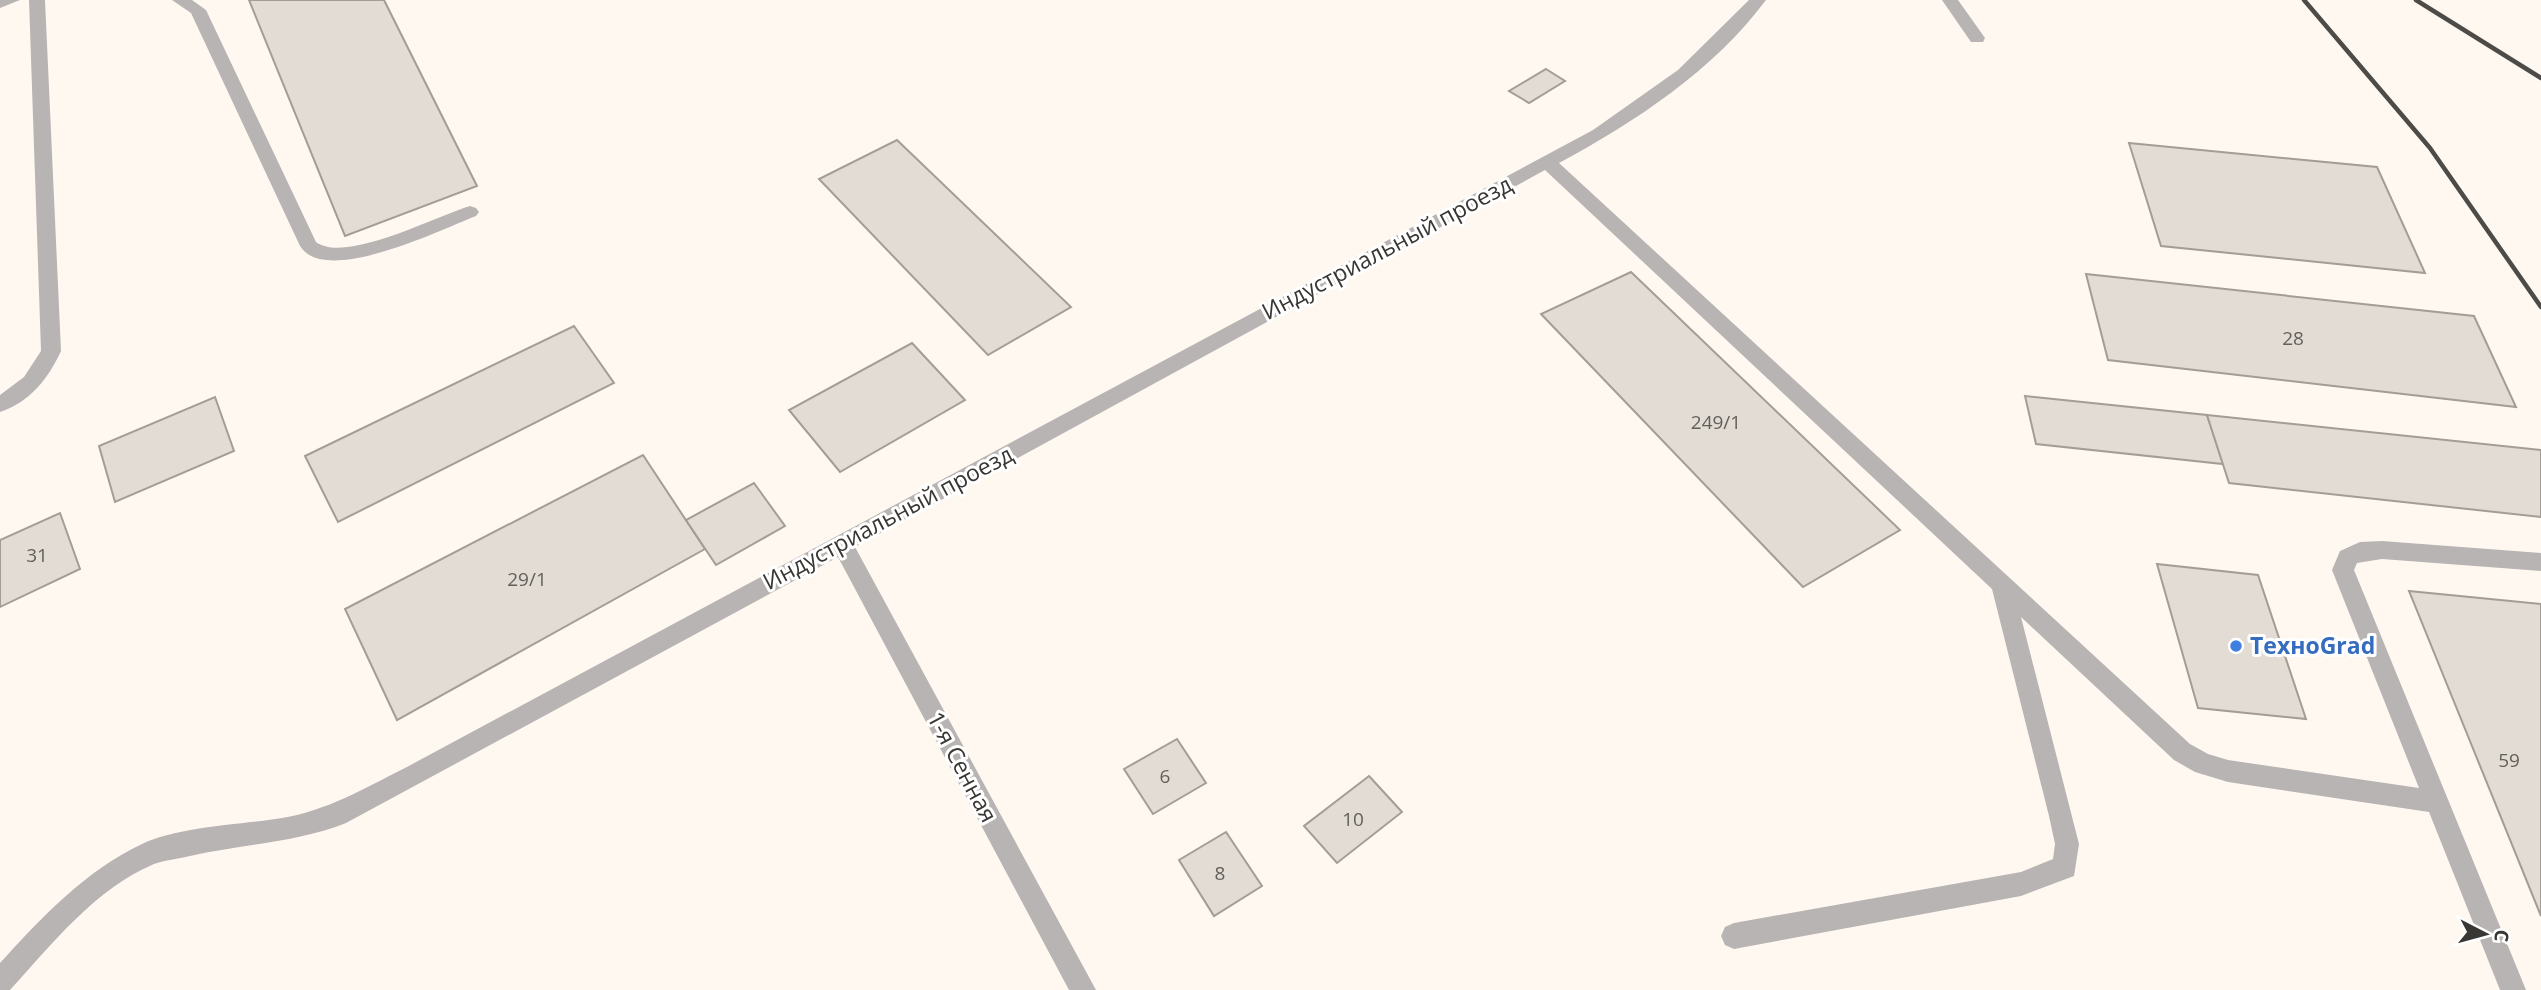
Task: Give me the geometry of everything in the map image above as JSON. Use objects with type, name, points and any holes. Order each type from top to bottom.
[{"type":"street","points":[[0,3],[12,0]]},
{"type":"street","points":[[0,404],[24,392],[43,372],[51,351],[37,0]]},
{"type":"street","points":[[180,0],[198,10],[309,246],[317,253],[341,256],[357,253],[470,212]]},
{"type":"street","name":"Индустриальный проезд","points":[[0,982],[45,933],[105,878],[150,853],[241,832],[283,830],[337,815],[1547,162],[1649,104],[1704,58],[1758,0]]},
{"type":"street","points":[[1950,0],[1977,37]]},
{"type":"street","points":[[1547,162],[2182,752],[2203,764],[2228,771],[2435,802]]},
{"type":"street","name":"1-я Сенная","points":[[842,544],[1083,990]]},
{"type":"street","points":[[2513,990],[2347,588],[2343,570],[2348,557],[2360,551],[2382,550],[2541,562]]},
{"type":"street","points":[[1734,936],[2021,884],[2065,867],[2067,845],[2062,816],[2002,586]]},
{"type":"building","points":[[249,0],[384,0],[477,186],[345,236]]},
{"type":"building","points":[[1546,69],[1565,81],[1529,103],[1509,91]]},
{"type":"building","points":[[897,140],[1071,307],[988,355],[819,179]]},
{"type":"building","points":[[2129,143],[2377,167],[2425,273],[2161,246]]},
{"type":"building","points":[[1631,272],[1900,530],[1803,587],[1541,314]]},
{"type":"building","points":[[2086,274],[2474,316],[2516,407],[2108,360]]},
{"type":"building","points":[[574,326],[614,383],[338,522],[305,456]]},
{"type":"building","points":[[912,343],[965,400],[840,472],[789,410]]},
{"type":"building","points":[[2025,396],[2207,415],[2223,464],[2036,444]]},
{"type":"building","points":[[215,397],[234,451],[115,502],[99,446]]},
{"type":"building","points":[[2207,415],[2541,450],[2541,517],[2229,483]]},
{"type":"building","points":[[643,455],[705,549],[397,720],[345,609]]},
{"type":"building","points":[[754,483],[785,526],[716,565],[686,520]]},
{"type":"building","points":[[60,513],[80,569],[0,607],[0,540]]},
{"type":"building","points":[[2157,564],[2258,575],[2306,719],[2198,708]]},
{"type":"building","points":[[2409,591],[2541,604],[2541,916]]},
{"type":"building","points":[[1177,739],[1206,783],[1153,814],[1124,769]]},
{"type":"building","points":[[1369,776],[1402,812],[1337,863],[1304,826]]},
{"type":"building","points":[[1226,832],[1262,886],[1214,916],[1179,860]]},
{"type":"railway","points":[[2304,0],[2430,148],[2541,307]]},
{"type":"railway","points":[[2416,0],[2541,78]]},
{"type":"place","name":"ТехноGrad","points":[[2236,646]]}]
